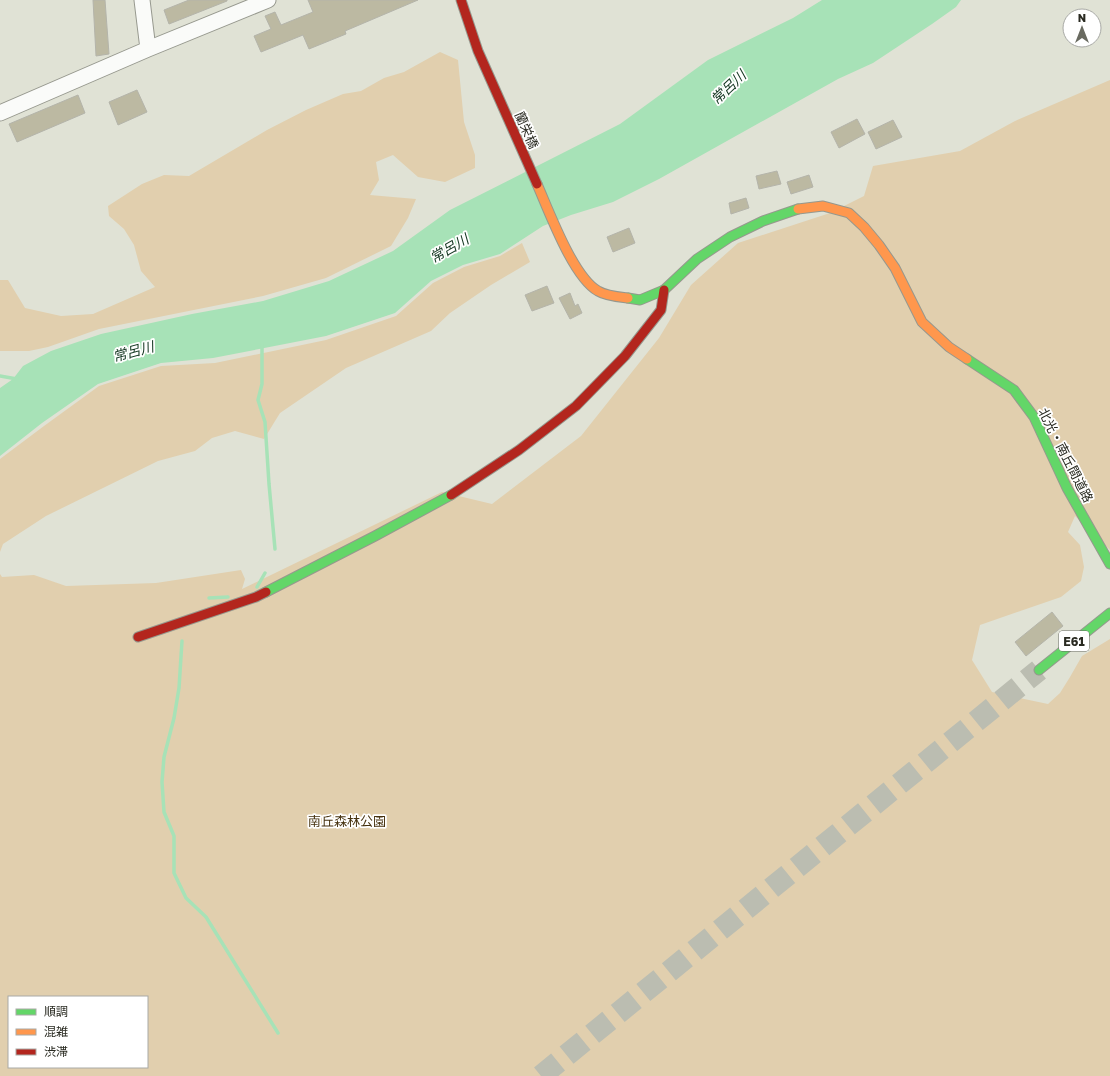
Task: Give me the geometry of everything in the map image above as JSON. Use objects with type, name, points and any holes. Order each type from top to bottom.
[{"type":"main road","name":"蘭栄橋","points":[[461,0],[478,51],[563,242],[581,275],[598,290],[618,297],[640,300],[664,290]]},
{"type":"main road","name":"北光・南丘間道路","points":[[664,290],[697,258],[730,237],[763,221],[797,209],[823,206],[848,213],[864,227],[895,268],[922,322],[949,347],[1014,390],[1034,416],[1067,488],[1110,564]]},
{"type":"main road","points":[[138,637],[256,597],[447,497],[519,450],[576,406],[625,356],[661,310],[664,290]]},
{"type":"main road","name":"E61","points":[[1038,670],[1110,613]]},
{"type":"street","points":[[142,0],[148,49]]},
{"type":"street","points":[[0,113],[148,49],[268,0]]},
{"type":"green space","points":[[440,52],[458,60],[464,122],[475,155],[475,168],[445,182],[418,177],[393,155],[376,162],[379,180],[370,195],[416,199],[408,218],[391,246],[326,278],[263,296],[99,329],[48,347],[29,351],[0,351],[0,280],[8,280],[25,308],[61,316],[93,314],[155,287],[141,271],[134,245],[124,229],[109,216],[108,206],[142,184],[164,175],[189,176],[267,130],[306,110],[343,94],[361,91],[384,78],[404,72]]},
{"type":"green space","name":"南丘森林公園","points":[[1110,80],[1110,550],[1075,516],[1068,532],[1080,545],[1084,567],[1081,581],[1061,597],[980,625],[972,660],[992,692],[1048,704],[1060,693],[1082,656],[1110,639],[1110,1076],[0,1076],[0,574],[2,577],[34,575],[66,586],[156,583],[241,570],[245,579],[242,589],[442,492],[492,504],[581,436],[659,338],[691,285],[738,243],[830,213],[864,196],[873,166],[960,151],[1015,121]]},
{"type":"green space","points":[[522,243],[530,262],[491,285],[450,313],[431,331],[346,368],[280,413],[264,439],[235,431],[212,438],[195,451],[158,461],[46,516],[3,544],[0,552],[0,459],[99,386],[161,366],[215,363],[326,340],[396,316],[433,283],[464,267],[500,256]]},
{"type":"water","name":"常呂川","points":[[822,0],[961,0],[956,7],[873,63],[838,79],[659,179],[613,202],[571,215],[543,226],[500,254],[463,265],[431,281],[395,313],[326,336],[213,358],[161,363],[98,384],[42,423],[0,456],[0,388],[13,379],[23,366],[51,351],[101,334],[192,314],[263,301],[329,281],[393,251],[450,210],[620,124],[708,60],[793,18]]},
{"type":"building","points":[[93,0],[105,0],[109,54],[96,56]]},
{"type":"building","points":[[189,0],[227,1],[169,24],[164,10]]},
{"type":"building","points":[[308,0],[418,0],[345,31],[346,34],[309,49],[303,35],[261,52],[254,36],[271,29],[265,16],[275,12],[281,25],[313,12]]},
{"type":"building","points":[[137,90],[147,112],[118,125],[109,102]]},
{"type":"building","points":[[78,95],[85,113],[17,142],[9,124]]},
{"type":"building","points":[[857,119],[865,134],[839,148],[831,132]]},
{"type":"building","points":[[893,120],[902,137],[876,149],[868,132]]},
{"type":"building","points":[[777,171],[781,184],[759,189],[756,176]]},
{"type":"building","points":[[809,175],[813,187],[791,194],[787,182]]},
{"type":"building","points":[[746,198],[749,208],[731,214],[729,203]]},
{"type":"building","points":[[629,228],[635,243],[613,252],[607,237]]},
{"type":"building","points":[[547,286],[554,303],[532,311],[525,295]]},
{"type":"building","points":[[570,293],[575,306],[578,304],[582,313],[570,319],[559,298]]},
{"type":"building","points":[[1052,612],[1063,626],[1026,656],[1015,642]]},
{"type":"waterway","points":[[262,344],[262,384],[258,400],[265,422],[275,549]]},
{"type":"waterway","points":[[0,376],[17,379]]},
{"type":"waterway","points":[[257,587],[265,573]]},
{"type":"waterway","points":[[209,598],[228,597]]},
{"type":"waterway","points":[[182,641],[179,688],[174,718],[164,757],[162,782],[164,812],[174,836],[174,873],[186,898],[206,917],[278,1033]]},
{"type":"tunnel","points":[[541,1076],[1039,670]]},
{"type":"traffic: fast","points":[[628,298],[640,300],[664,290],[697,259],[730,237],[763,221],[798,209]]},
{"type":"traffic: fast","points":[[967,359],[1014,390],[1034,417],[1067,488],[1110,564]]},
{"type":"traffic: fast","points":[[266,592],[451,495]]},
{"type":"traffic: fast","points":[[1039,670],[1110,613]]},
{"type":"traffic: slow","points":[[537,184],[555,226],[571,258],[580,272],[589,283],[601,293],[628,298]]},
{"type":"traffic: slow","points":[[798,209],[823,206],[849,213],[864,227],[895,268],[922,322],[949,347],[967,359]]},
{"type":"traffic: jam","points":[[461,0],[478,51],[537,184]]},
{"type":"traffic: jam","points":[[451,495],[519,450],[576,406],[625,356],[661,310],[664,290]]},
{"type":"traffic: jam","points":[[138,637],[256,597],[266,592]]}]
